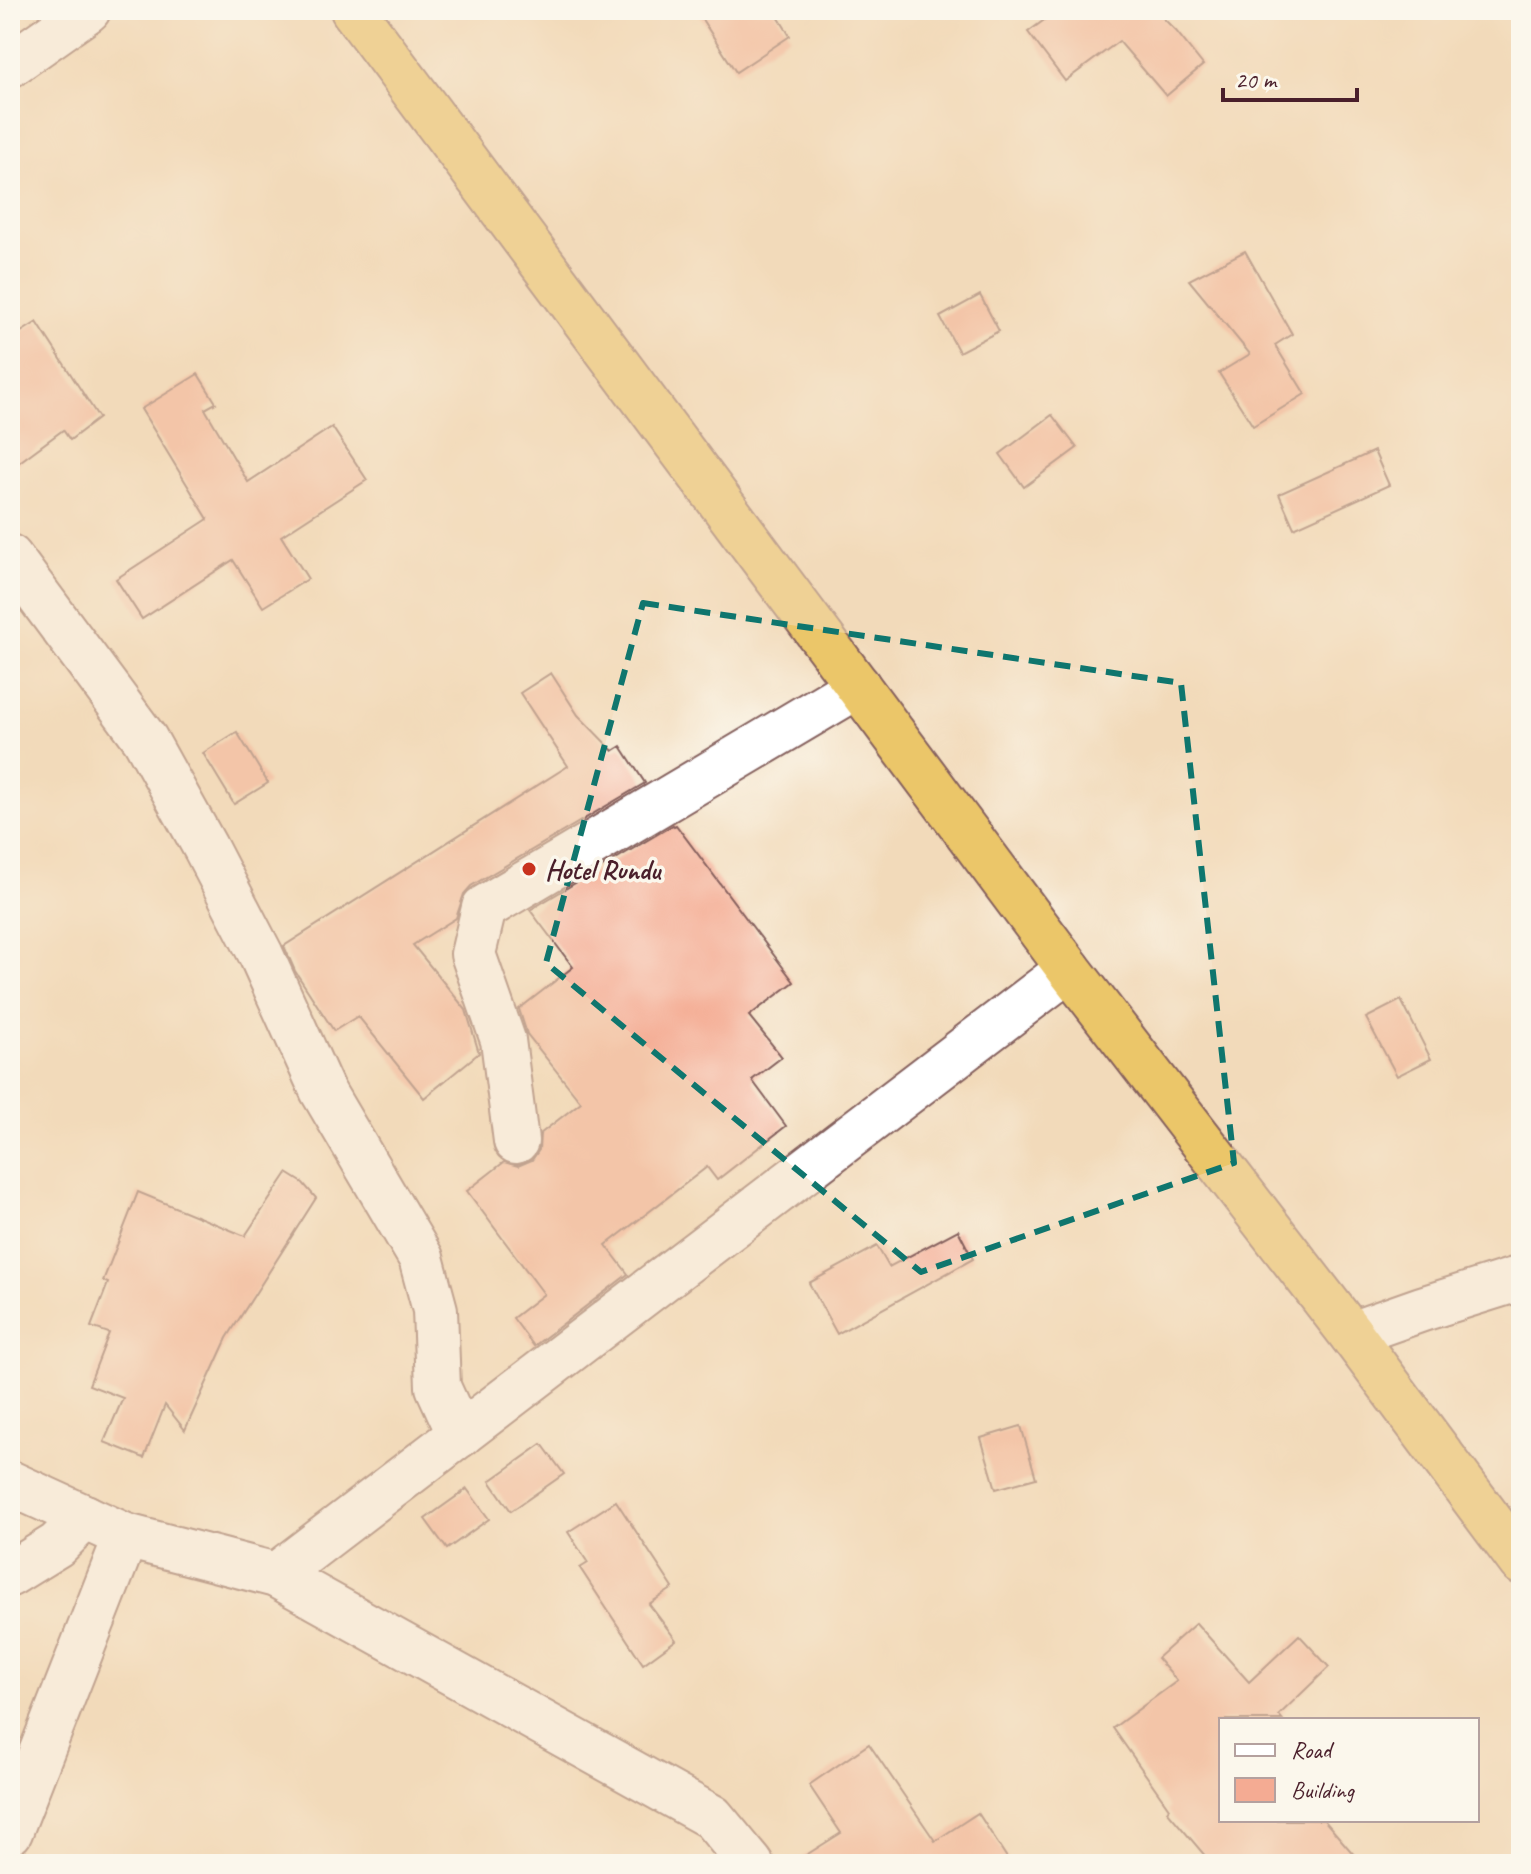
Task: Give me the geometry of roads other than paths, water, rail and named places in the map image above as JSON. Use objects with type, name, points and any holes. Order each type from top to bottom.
[{"type":"highway","points":[[353,10],[1069,969],[1351,1334],[1521,1562]]},
{"type":"street","points":[[10,65],[88,10]]},
{"type":"street","points":[[10,557],[145,739],[261,955],[322,1090],[421,1258],[435,1310],[438,1387],[460,1435]]},
{"type":"street","points":[[516,1141],[503,1040],[473,954],[484,908],[858,686]]},
{"type":"street","points":[[276,1575],[1069,969]]},
{"type":"street","points":[[1351,1334],[1521,1278]]},
{"type":"street","points":[[10,1483],[126,1536],[276,1575],[712,1817],[751,1864]]},
{"type":"street","points":[[10,1574],[57,1545],[85,1517]]},
{"type":"street","points":[[10,1832],[126,1536]]},
{"type":"place","name":"Hotel Rundu","points":[[529,869]]}]
